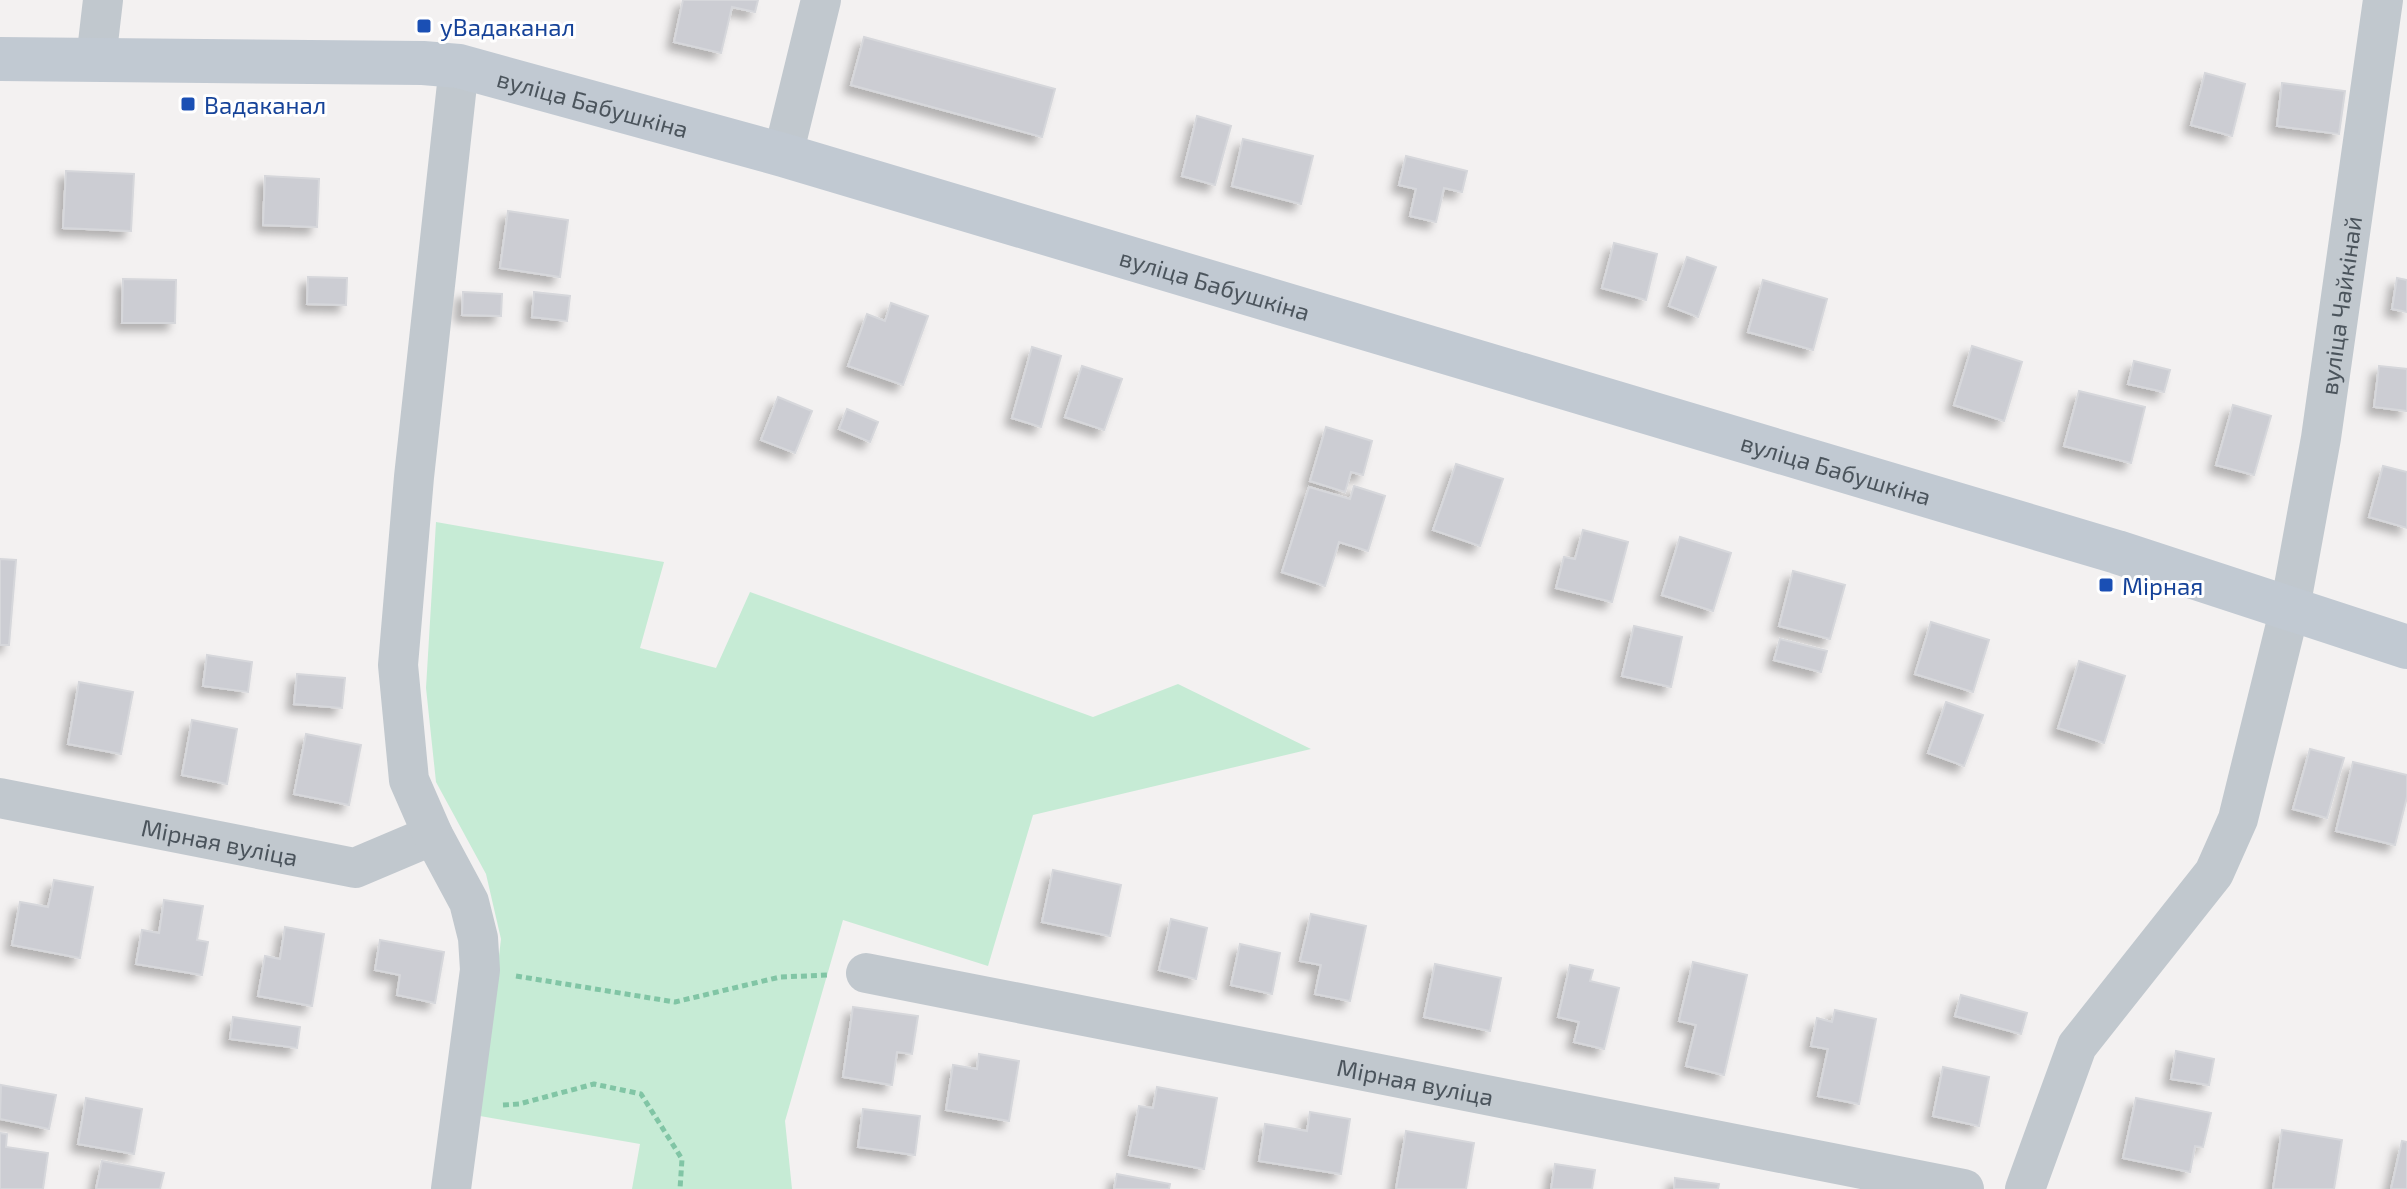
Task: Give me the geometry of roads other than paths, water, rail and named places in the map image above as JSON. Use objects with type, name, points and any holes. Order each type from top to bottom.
[{"type":"street","points":[[96,60],[103,0]]},
{"type":"street","points":[[783,155],[821,0]]},
{"type":"street","name":"вуліца Чайкінай","points":[[2025,1189],[2077,1046],[2214,873],[2238,819],[2290,608],[2321,438],[2383,0]]},
{"type":"street","name":"вуліца Бабушкіна","points":[[0,59],[423,63],[459,66],[783,155],[2087,542],[2407,647]]},
{"type":"street","points":[[451,1189],[480,970],[478,938],[469,902],[433,835],[409,780],[398,665],[414,477],[459,66]]},
{"type":"street","name":"Мірная вуліца","points":[[0,798],[355,868],[433,835]]},
{"type":"street","name":"Мірная вуліца","points":[[866,973],[1964,1189]]},
{"type":"place","name":"уВадаканал","points":[[424,26]]},
{"type":"place","name":"Вадаканал","points":[[188,104]]},
{"type":"place","name":"Мірная","points":[[2106,585]]}]
